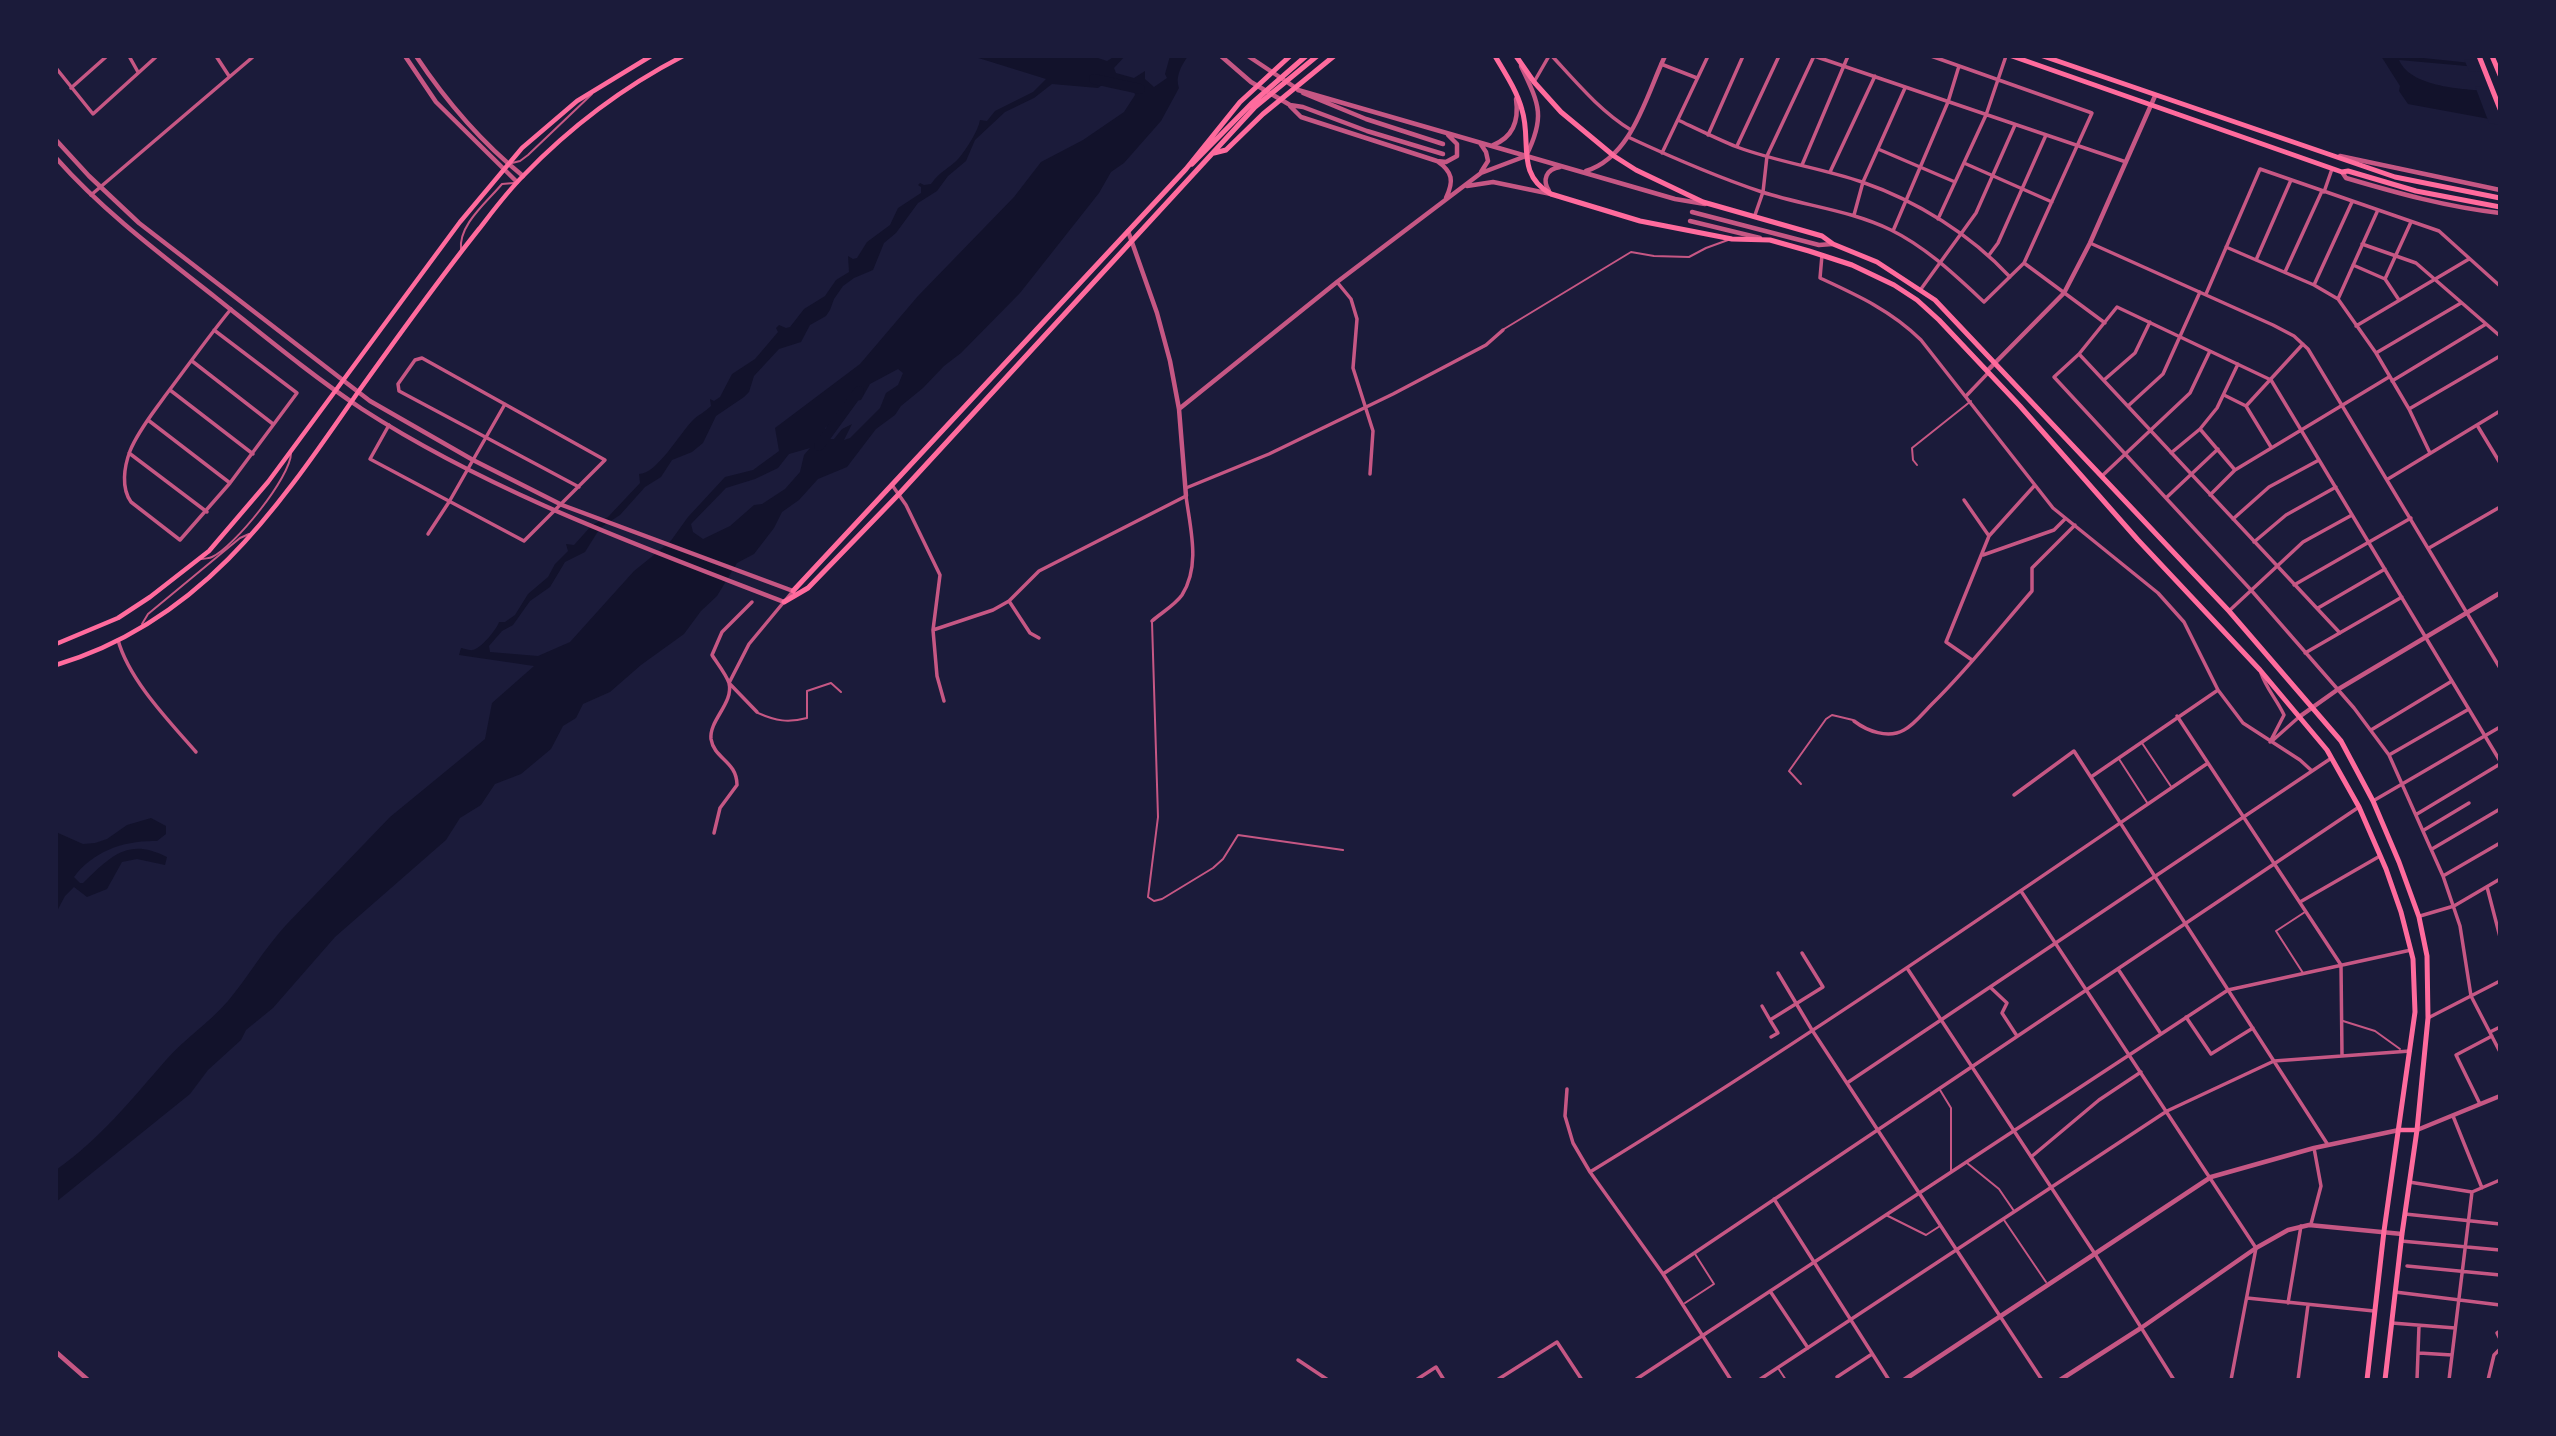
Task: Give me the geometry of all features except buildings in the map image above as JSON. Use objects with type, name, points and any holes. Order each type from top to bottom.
[{"type":"main road","points":[[56,644],[118,618],[200,559],[237,521],[460,222],[502,170],[544,128],[577,101],[651,56]]},
{"type":"main road","points":[[56,665],[118,640],[140,628],[208,580],[258,529],[461,251],[517,182],[609,100],[643,77],[683,56]]},
{"type":"main road","points":[[1186,169],[1240,102],[1290,56]]},
{"type":"main road","points":[[793,592],[1186,169],[1251,104],[1306,56]]},
{"type":"main road","points":[[784,602],[808,588],[899,494],[1255,107],[1317,56]]},
{"type":"main road","points":[[1214,153],[1226,150],[1263,114],[1334,56]]},
{"type":"main road","points":[[1495,56],[1523,111],[1529,170],[1537,184],[1549,192],[1640,221],[1732,239],[1770,240],[1822,255],[1863,270],[1917,300],[1989,371],[2138,540],[2260,670],[2331,758],[2359,807],[2402,912],[2411,950],[2415,1012],[2384,1231],[2367,1380]]},
{"type":"main road","points":[[2012,56],[2332,169],[2348,171],[2416,191],[2500,207]]},
{"type":"main road","points":[[2043,56],[2395,177],[2500,198]]},
{"type":"main road","points":[[2479,56],[2500,109]]},
{"type":"main road","points":[[2492,56],[2500,75]]},
{"type":"main road","points":[[1517,58],[1560,112],[1614,156],[1676,191],[1715,206],[1755,215],[1822,236],[1833,244],[1877,262],[1935,300],[2229,611],[2341,741],[2373,801],[2419,917],[2427,956],[2428,1018],[2417,1130],[2385,1380]]},
{"type":"main road","points":[[2399,1130],[2417,1130]]},
{"type":"street","points":[[71,88],[107,56]]},
{"type":"street","points":[[129,56],[138,72]]},
{"type":"street","points":[[56,68],[93,114],[157,56]]},
{"type":"street","points":[[216,56],[229,76]]},
{"type":"street","points":[[91,195],[254,56]]},
{"type":"street","points":[[405,56],[436,102],[517,182]]},
{"type":"street","points":[[416,56],[442,95],[508,164],[523,176]]},
{"type":"street","points":[[1221,56],[1251,82],[1290,105],[1301,117],[1387,147],[1446,162],[1458,152],[1455,141],[1446,133]]},
{"type":"street","points":[[1248,56],[1310,97],[1443,144]]},
{"type":"street","points":[[1534,82],[1550,56],[1618,122],[1631,130]]},
{"type":"street","points":[[1585,172],[1601,166],[1614,156],[1628,137],[1665,56]]},
{"type":"street","points":[[1662,153],[1708,56]]},
{"type":"street","points":[[1708,135],[1743,56]]},
{"type":"street","points":[[1737,147],[1779,56]]},
{"type":"street","points":[[1755,215],[1763,192],[1768,156],[1814,56],[2126,162]]},
{"type":"street","points":[[1802,165],[1848,56]]},
{"type":"street","points":[[1628,137],[1763,192],[1854,215],[1893,231],[1940,263],[1984,302],[2024,263],[2092,113],[1931,56]]},
{"type":"street","points":[[1938,219],[1986,116],[2006,56]]},
{"type":"street","points":[[1179,409],[1337,282],[1481,173],[1526,156],[1536,135],[1539,119],[1537,102],[1517,58]]},
{"type":"street","points":[[1661,64],[1697,78]]},
{"type":"street","points":[[1893,231],[1948,102],[1959,66]]},
{"type":"street","points":[[1830,172],[1875,76]]},
{"type":"street","points":[[1854,215],[1863,182],[1905,88]]},
{"type":"street","points":[[1298,90],[1675,199],[1715,206]]},
{"type":"street","points":[[1493,146],[1506,138],[1517,122],[1515,94]]},
{"type":"street","points":[[1967,395],[2064,293],[2090,243],[2155,96]]},
{"type":"street","points":[[1290,105],[1443,154]]},
{"type":"street","points":[[1678,120],[1737,147],[1863,182],[1906,200],[1989,255],[2010,278]]},
{"type":"street","points":[[1921,289],[1976,213],[2015,125]]},
{"type":"street","points":[[1989,255],[1998,243],[2046,135]]},
{"type":"street","points":[[56,140],[100,187],[139,223],[358,393],[473,460],[562,505],[793,592],[749,644],[729,683],[727,698],[711,733],[715,750],[734,769],[737,785],[720,808],[714,833]]},
{"type":"street","points":[[1480,143],[1488,161],[1481,173]]},
{"type":"street","points":[[1878,149],[1955,182]]},
{"type":"street","points":[[2336,155],[2500,191]]},
{"type":"street","points":[[56,158],[91,195],[148,244],[335,390],[389,425],[468,469],[556,512],[784,602]]},
{"type":"street","points":[[1437,161],[1447,168],[1452,181],[1444,202]]},
{"type":"street","points":[[1964,163],[2052,202]]},
{"type":"street","points":[[1462,187],[1493,182],[1549,192],[1545,180],[1548,172],[1555,168],[1569,167]]},
{"type":"street","points":[[2127,406],[2163,374],[2226,247],[2260,169],[2439,231],[2500,286]]},
{"type":"street","points":[[2284,272],[2332,169]]},
{"type":"street","points":[[2342,172],[2346,178],[2408,197],[2500,214]]},
{"type":"street","points":[[2256,260],[2291,180]]},
{"type":"street","points":[[2314,285],[2352,202]]},
{"type":"street","points":[[2338,299],[2377,211]]},
{"type":"street","points":[[1692,212],[1819,245],[1833,244]]},
{"type":"street","points":[[1690,221],[1770,240]]},
{"type":"street","points":[[2385,279],[2411,222]]},
{"type":"street","points":[[1128,230],[1167,349],[1179,409],[1194,556],[1181,595],[1152,621]]},
{"type":"street","points":[[2090,243],[2273,325],[2303,344],[2344,404],[2500,668]]},
{"type":"street","points":[[2362,244],[2416,263],[2500,336]]},
{"type":"street","points":[[2226,247],[2314,285],[2338,299],[2376,354],[2409,409],[2430,453]]},
{"type":"street","points":[[1822,255],[1820,278],[1865,298],[1910,329],[1967,395],[2035,485],[2065,519],[2158,593],[2184,622],[2218,690],[2243,723],[2300,760],[2312,771]]},
{"type":"street","points":[[2356,326],[2469,259]]},
{"type":"street","points":[[2024,263],[2105,323]]},
{"type":"street","points":[[2353,265],[2385,279],[2399,300]]},
{"type":"street","points":[[1337,282],[1351,299],[1357,319],[1353,368],[1373,431],[1370,474]]},
{"type":"street","points":[[2376,354],[2461,303]]},
{"type":"street","points":[[2417,814],[2500,762],[2485,736],[2271,380],[2117,307],[2079,354],[2054,377],[2251,590],[2371,730],[2389,755],[2443,876],[2454,906],[2471,996],[2500,1052]]},
{"type":"street","points":[[214,330],[297,393],[207,512],[180,540],[131,502],[126,495],[125,467],[129,453],[148,420],[214,330],[231,309]]},
{"type":"street","points":[[2104,381],[2135,353],[2150,322]]},
{"type":"street","points":[[2210,495],[2235,470],[2271,447],[2486,324]]},
{"type":"street","points":[[1186,488],[1326,428],[1456,362],[1486,345],[1503,330]]},
{"type":"street","points":[[2246,406],[2303,344]]},
{"type":"street","points":[[2103,475],[2190,393],[2210,351]]},
{"type":"street","points":[[2079,354],[2340,633]]},
{"type":"street","points":[[2409,409],[2500,356]]},
{"type":"street","points":[[389,425],[370,459],[524,541],[556,512],[605,460],[422,358],[415,360],[398,384],[399,391],[579,487]]},
{"type":"street","points":[[192,361],[274,424]]},
{"type":"street","points":[[2171,453],[2200,429],[2217,408],[2238,364]]},
{"type":"street","points":[[170,390],[253,454]]},
{"type":"street","points":[[2224,394],[2246,406],[2271,447]]},
{"type":"street","points":[[428,534],[505,404]]},
{"type":"street","points":[[2388,479],[2500,411]]},
{"type":"street","points":[[148,420],[230,483]]},
{"type":"street","points":[[2477,425],[2500,463]]},
{"type":"street","points":[[2200,429],[2235,470]]},
{"type":"street","points":[[2166,498],[2218,449]]},
{"type":"street","points":[[129,453],[207,512]]},
{"type":"street","points":[[2233,519],[2269,487],[2319,460]]},
{"type":"street","points":[[892,485],[926,542],[940,575],[933,631],[937,676],[944,701]]},
{"type":"street","points":[[1972,660],[1946,642],[1989,537],[2035,485]]},
{"type":"street","points":[[2254,542],[2286,515],[2336,487]]},
{"type":"street","points":[[933,631],[993,610],[1009,601],[1039,570],[1186,496]]},
{"type":"street","points":[[1964,500],[1989,537]]},
{"type":"street","points":[[2429,548],[2500,507]]},
{"type":"street","points":[[2229,611],[2303,542],[2352,515]]},
{"type":"street","points":[[2294,585],[2411,518]]},
{"type":"street","points":[[1983,555],[2045,534],[2054,530],[2065,519]]},
{"type":"street","points":[[1854,721],[1876,732],[1891,734],[1904,731],[1950,686],[2032,591],[2032,568],[2075,525]]},
{"type":"street","points":[[2317,609],[2385,569]]},
{"type":"street","points":[[2270,742],[2337,690],[2500,593]]},
{"type":"street","points":[[2305,653],[2402,597]]},
{"type":"street","points":[[1009,601],[1030,633],[1039,638]]},
{"type":"street","points":[[752,602],[722,632],[712,655],[729,683],[757,712]]},
{"type":"street","points":[[118,640],[124,659],[144,688],[196,752]]},
{"type":"street","points":[[2260,670],[2264,684],[2273,693],[2284,715],[2270,742]]},
{"type":"street","points":[[2371,730],[2452,681]]},
{"type":"street","points":[[2091,777],[2218,690]]},
{"type":"street","points":[[2389,755],[2469,709]]},
{"type":"street","points":[[2177,716],[2341,965],[2342,1056]]},
{"type":"street","points":[[2373,801],[2500,727]]},
{"type":"street","points":[[2014,794],[2074,751],[2328,1145]]},
{"type":"street","points":[[1847,1083],[2331,758]]},
{"type":"street","points":[[1590,1172],[1907,968],[2208,763]]},
{"type":"street","points":[[2424,830],[2469,803]]},
{"type":"street","points":[[1663,1274],[2359,807]]},
{"type":"street","points":[[2432,849],[2500,809]]},
{"type":"street","points":[[2443,876],[2500,843]]},
{"type":"street","points":[[2300,902],[2380,856]]},
{"type":"street","points":[[2419,917],[2454,906],[2500,879]]},
{"type":"street","points":[[2487,887],[2498,917],[2500,937]]},
{"type":"street","points":[[2021,891],[2256,1248],[2231,1380]]},
{"type":"street","points":[[1635,1380],[2228,990],[2411,950]]},
{"type":"street","points":[[1770,1020],[1823,987],[1802,953]]},
{"type":"street","points":[[1907,968],[2095,1254],[2174,1380]]},
{"type":"street","points":[[2118,969],[2161,1034]]},
{"type":"street","points":[[1778,973],[1812,1030],[2042,1380]]},
{"type":"street","points":[[2428,1018],[2500,981]]},
{"type":"street","points":[[1990,987],[2007,1003],[2001,1013],[2017,1037]]},
{"type":"street","points":[[1762,1006],[1778,1033],[1771,1037]]},
{"type":"street","points":[[2186,1017],[2211,1054],[2253,1028]]},
{"type":"street","points":[[2480,1104],[2456,1055],[2500,1027]]},
{"type":"street","points":[[1759,1380],[2167,1111],[2274,1061],[2410,1051]]},
{"type":"street","points":[[2031,1157],[2099,1100],[2141,1072]]},
{"type":"street","points":[[1567,1088],[1565,1116],[1571,1138],[1590,1172],[1684,1304],[1731,1380]]},
{"type":"street","points":[[2417,1130],[2500,1096]]},
{"type":"street","points":[[2454,1116],[2482,1188]]},
{"type":"street","points":[[1904,1380],[2211,1177],[2314,1148],[2399,1130]]},
{"type":"street","points":[[2311,1225],[2321,1186],[2314,1148]]},
{"type":"street","points":[[2409,1182],[2472,1192],[2500,1180]]},
{"type":"street","points":[[2449,1380],[2472,1192]]},
{"type":"street","points":[[1774,1199],[1889,1380]]},
{"type":"street","points":[[2405,1214],[2500,1224]]},
{"type":"street","points":[[2060,1380],[2141,1328],[2256,1248],[2288,1230],[2311,1225],[2402,1234]]},
{"type":"street","points":[[2288,1303],[2301,1226]]},
{"type":"street","points":[[2401,1241],[2500,1250]]},
{"type":"street","points":[[2407,1266],[2500,1275]]},
{"type":"street","points":[[1770,1291],[1808,1348]]},
{"type":"street","points":[[2395,1292],[2500,1304]]},
{"type":"street","points":[[2246,1298],[2374,1311]]},
{"type":"street","points":[[2298,1380],[2308,1305]]},
{"type":"street","points":[[2392,1323],[2455,1328]]},
{"type":"street","points":[[2417,1380],[2419,1325]]},
{"type":"street","points":[[2500,1331],[2497,1333],[2500,1339]]},
{"type":"street","points":[[1497,1380],[1505,1378],[1557,1342],[1582,1380]]},
{"type":"street","points":[[2488,1380],[2494,1355],[2500,1349]]},
{"type":"street","points":[[56,1352],[88,1380]]},
{"type":"street","points":[[2418,1353],[2452,1355]]},
{"type":"street","points":[[1837,1377],[1871,1354]]},
{"type":"street","points":[[1298,1360],[1328,1380]]},
{"type":"street","points":[[1416,1380],[1436,1367],[1444,1380]]},
{"type":"lane","points":[[508,164],[520,161],[528,155],[600,86]]},
{"type":"lane","points":[[461,251],[460,241],[473,218],[502,184],[517,182]]},
{"type":"lane","points":[[1503,330],[1631,252],[1689,257],[1732,239]]},
{"type":"lane","points":[[1917,465],[1913,460],[1912,448],[1971,401]]},
{"type":"lane","points":[[200,559],[211,558],[238,536],[291,463],[291,449]]},
{"type":"lane","points":[[140,628],[148,614],[240,538],[258,529]]},
{"type":"lane","points":[[1152,621],[1158,817],[1148,897],[1154,901],[1162,899],[1213,868],[1223,859],[1238,835],[1343,850]]},
{"type":"lane","points":[[757,712],[775,720],[792,722],[807,718],[807,691],[831,682],[841,692]]},
{"type":"lane","points":[[1801,784],[1789,771],[1826,719],[1832,715],[1854,721]]},
{"type":"lane","points":[[2141,742],[2172,788]]},
{"type":"lane","points":[[2118,759],[2148,804]]},
{"type":"lane","points":[[2303,974],[2276,931],[2305,911]]},
{"type":"lane","points":[[2342,1020],[2375,1031],[2402,1052]]},
{"type":"lane","points":[[1939,1089],[1951,1108],[1951,1172]]},
{"type":"lane","points":[[1966,1162],[1999,1189],[2015,1212]]},
{"type":"lane","points":[[1885,1215],[1926,1235],[1941,1226]]},
{"type":"lane","points":[[2004,1219],[2048,1285]]},
{"type":"lane","points":[[1684,1304],[1714,1284],[1694,1253]]},
{"type":"lane","points":[[1778,1367],[1786,1380]]},
{"type":"shaded area","points":[[972,56],[1092,56],[1107,61],[1115,56],[1125,56],[1114,68],[1116,73],[1134,78],[1145,71],[1145,79],[1154,87],[1167,78],[1165,74],[1170,56],[1188,56],[1179,72],[1179,88],[1161,121],[1124,163],[1111,172],[1099,193],[1020,293],[961,353],[901,406],[895,415],[876,429],[847,467],[818,479],[799,500],[782,512],[774,528],[754,554],[737,563],[717,596],[701,611],[684,634],[641,665],[610,692],[583,704],[576,718],[563,726],[551,749],[521,774],[495,784],[481,805],[460,818],[446,840],[335,937],[273,1008],[246,1030],[241,1040],[208,1070],[190,1094],[56,1202],[56,1170],[101,1132],[173,1052],[220,1009],[286,925],[390,817],[485,739],[492,703],[534,666],[459,655],[461,648],[470,650],[479,647],[499,622],[505,622],[515,615],[528,594],[548,577],[555,564],[568,551],[566,544],[574,545],[592,525],[608,517],[640,483],[639,474],[661,460],[693,420],[711,406],[710,399],[714,401],[720,397],[732,374],[755,359],[778,332],[776,328],[779,325],[790,327],[804,309],[825,296],[836,280],[849,272],[848,256],[857,258],[867,242],[890,225],[898,208],[921,193],[921,187],[918,185],[920,183],[931,184],[959,158],[972,139],[980,120],[987,121],[995,111],[1033,92],[1046,79]],"holes":[[[1112,78],[1134,90],[1135,95],[1124,112],[1083,140],[1041,162],[1014,197],[918,296],[860,364],[775,428],[779,451],[753,470],[725,477],[688,517],[670,542],[634,571],[570,642],[538,656],[490,652],[489,646],[502,631],[513,625],[530,601],[550,587],[565,562],[585,552],[600,528],[620,515],[645,487],[661,477],[672,460],[692,452],[703,443],[716,416],[749,392],[754,376],[779,349],[801,342],[810,325],[826,316],[843,286],[873,270],[884,243],[896,233],[918,203],[937,191],[948,176],[966,161],[975,140],[1005,112],[1034,98],[1052,84],[1098,88]],[[898,369],[903,373],[898,385],[886,393],[880,408],[850,438],[844,440],[852,424],[842,429],[834,439],[826,439],[825,428],[833,422],[847,402],[861,400],[870,384]],[[810,448],[804,455],[800,472],[785,489],[762,504],[754,505],[730,526],[703,539],[693,532],[691,524],[726,488],[778,468],[789,454]]]},
{"type":"shaded area","points":[[2381,56],[2500,66],[2500,69],[2399,60],[2406,70],[2429,83],[2500,92],[2500,121],[2408,104]]},
{"type":"shaded area","points":[[151,818],[166,826],[166,834],[157,841],[122,845],[100,854],[90,860],[74,877],[83,883],[102,865],[121,852],[131,849],[153,851],[167,857],[165,865],[137,859],[122,862],[107,889],[87,897],[74,887],[65,896],[56,913],[56,832],[83,844],[95,843],[107,839],[127,825]]},
{"type":"pier","points":[[2464,59],[2500,62],[2500,73],[2469,71]]},
{"type":"pier","points":[[2475,86],[2500,89],[2500,125],[2489,123]]},
{"type":"waterway","points":[[1094,79],[1140,89]]},
{"type":"waterway","points":[[819,446],[859,391]]}]
